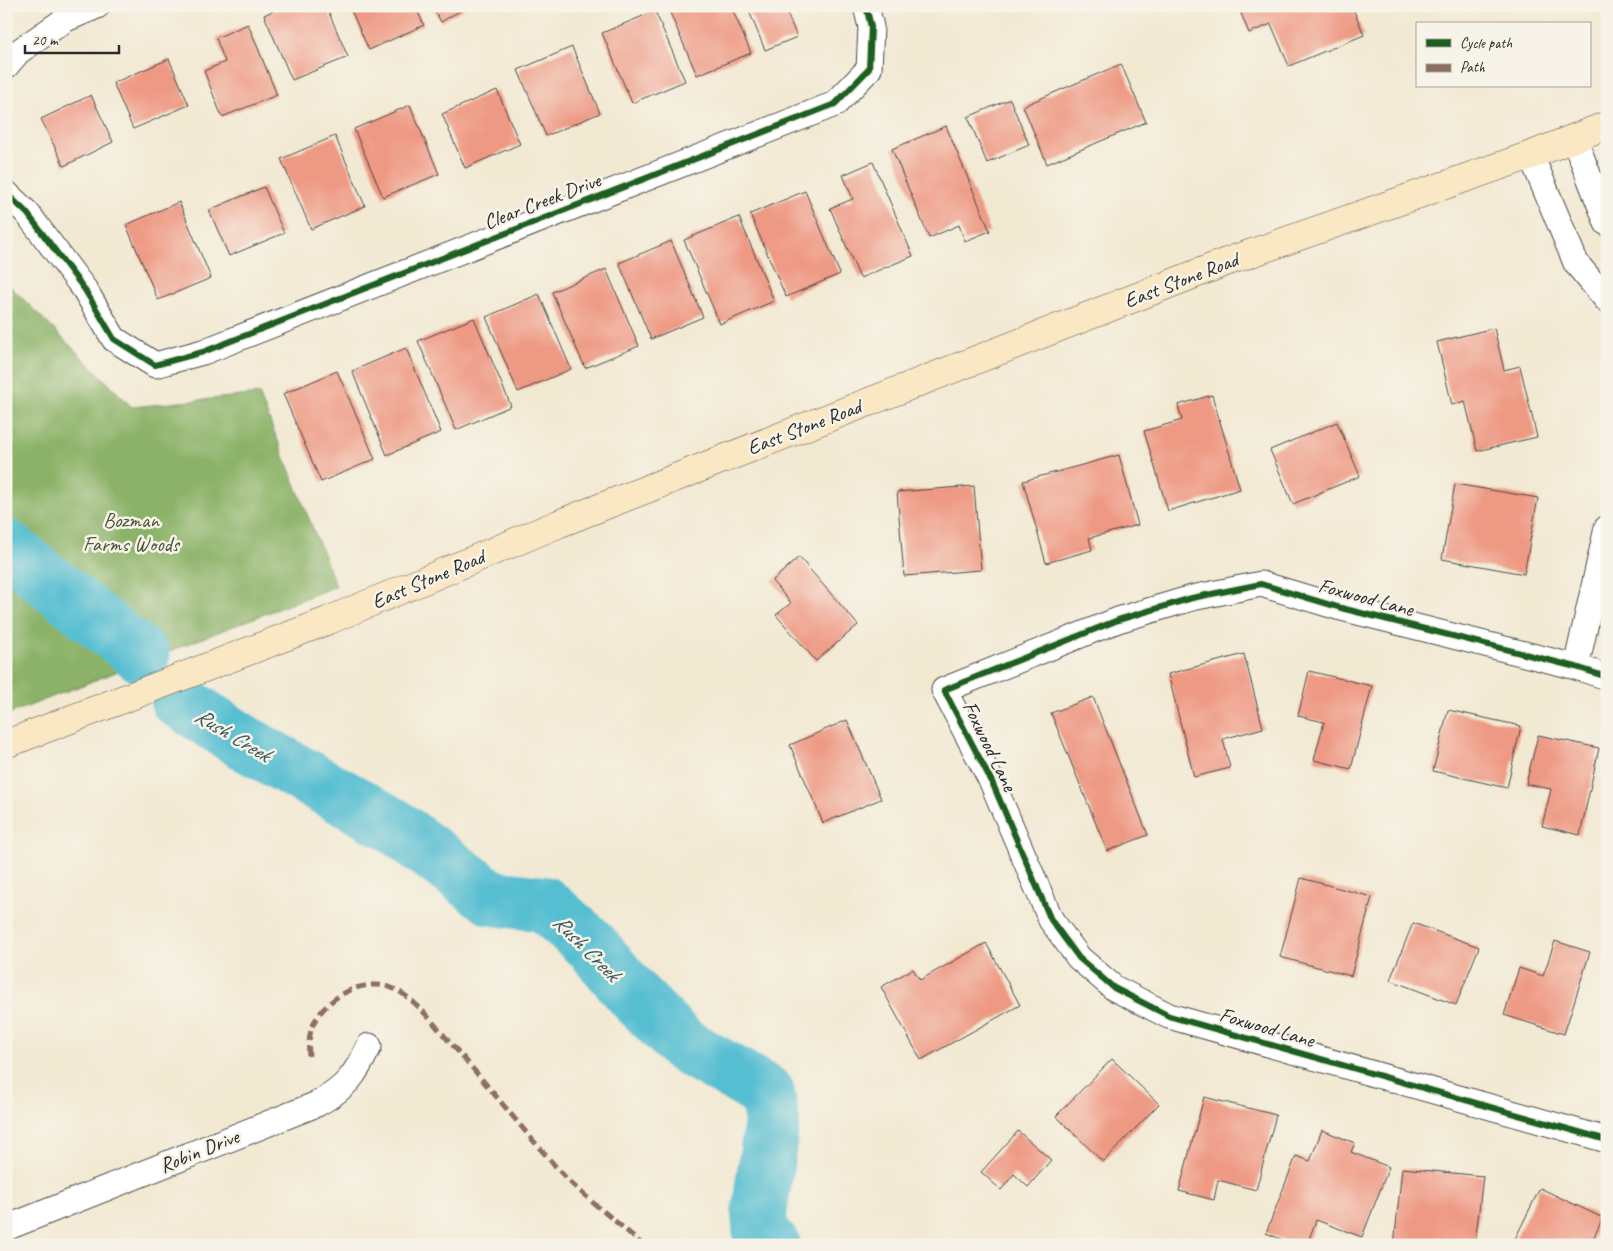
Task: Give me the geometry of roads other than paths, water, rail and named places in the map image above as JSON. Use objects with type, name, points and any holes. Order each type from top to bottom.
[{"type":"main road","name":"East Stone Road","points":[[6,744],[327,620],[558,524],[1217,266],[1531,155],[1607,125]]},
{"type":"street","points":[[6,66],[18,52],[66,19],[97,6]]},
{"type":"street","name":"Clear Creek Drive","points":[[6,193],[27,213],[85,290],[114,339],[155,365],[204,352],[835,104],[868,69],[871,27],[866,6]]},
{"type":"street","points":[[1574,138],[1607,223]]},
{"type":"street","points":[[1531,155],[1576,263],[1607,300]]},
{"type":"street","points":[[1576,667],[1607,528]]},
{"type":"street","name":"Foxwood Lane","points":[[1607,677],[1576,667],[1341,608],[1261,584],[1192,598],[1118,620],[944,690],[992,782],[1051,920],[1078,958],[1114,988],[1170,1016],[1607,1140]]},
{"type":"street","name":"Robin Drive","points":[[6,1228],[317,1104],[335,1094],[349,1081],[360,1066],[369,1046]]},
{"type":"waterway","name":"Rush Creek","points":[[6,547],[142,656]]},
{"type":"waterway","name":"Rush Creek","points":[[178,700],[245,743],[393,825],[492,898],[544,904],[590,944],[635,997],[682,1044],[767,1093],[772,1121],[759,1214],[761,1239],[773,1245]]},
{"type":"park label","name":"Bozman Farms Woods","points":[[131,532]]}]
